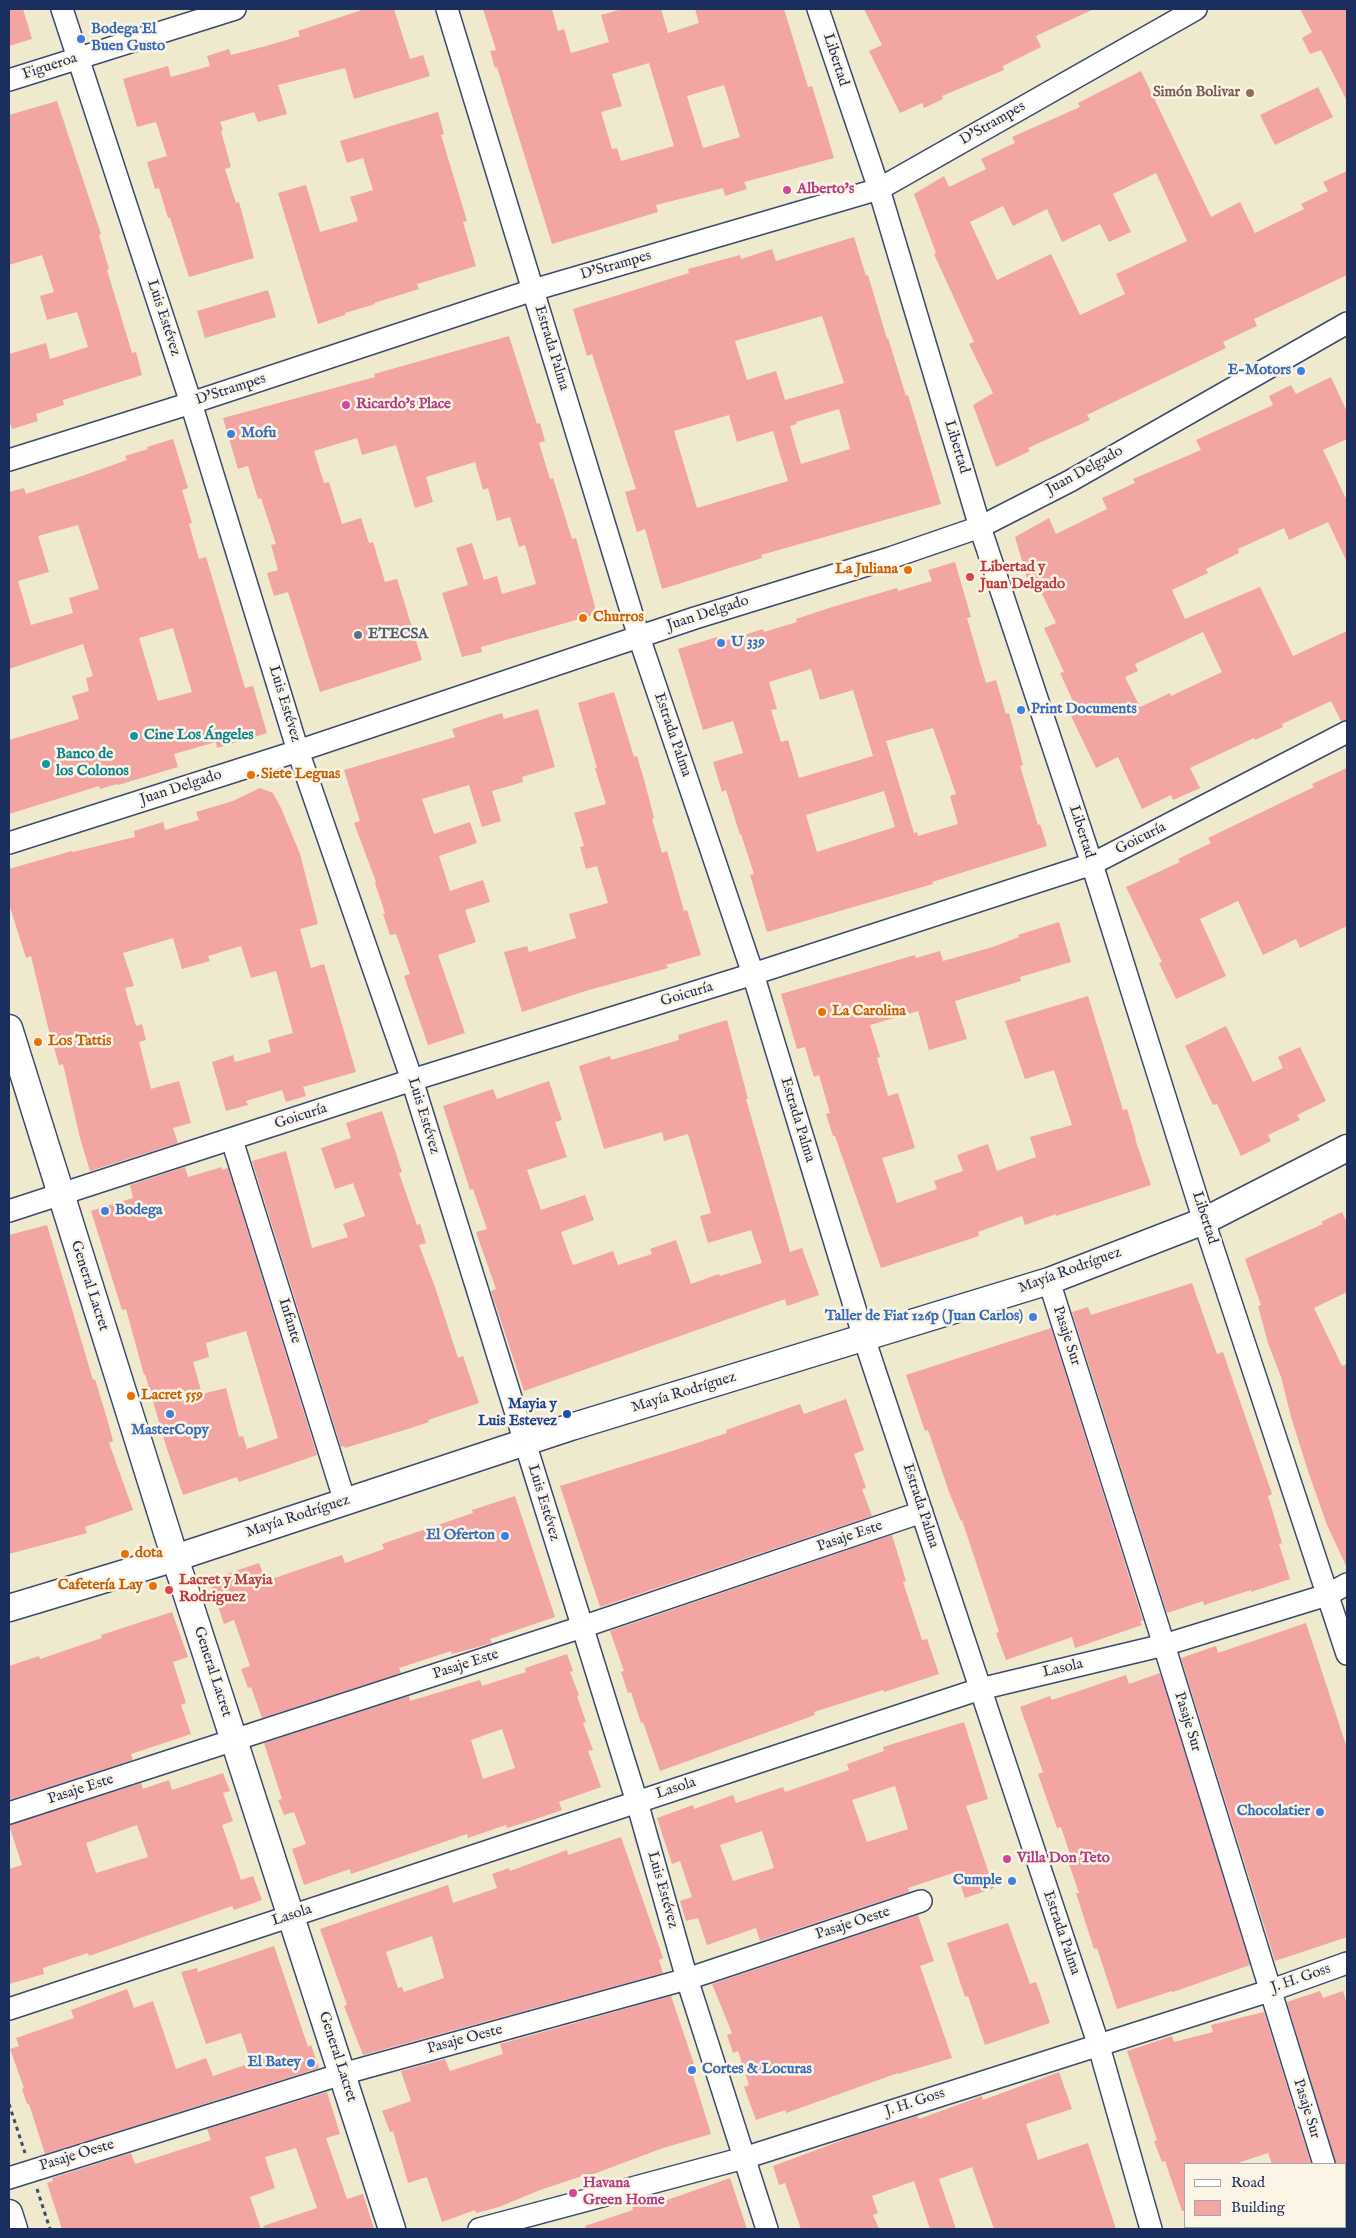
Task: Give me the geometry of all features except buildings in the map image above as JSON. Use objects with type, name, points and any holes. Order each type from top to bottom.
[{"type":"main road","name":"General Lacret","points":[[9,1028],[175,1558],[392,2229]]},
{"type":"main road","name":"Mayía Rodríguez","points":[[9,1608],[175,1558],[524,1442],[1048,1281],[1204,1221],[1347,1148]]},
{"type":"main road","points":[[9,2213],[14,2229]]},
{"type":"street","name":"Luis Estévez","points":[[62,9],[191,403],[298,751],[412,1080],[637,1802],[688,1979],[767,2229]]},
{"type":"street","name":"Figueroa","points":[[9,80],[235,9]]},
{"type":"street","name":"Estrada Palma","points":[[447,9],[638,637],[753,974],[864,1338],[1098,2043],[1151,2229]]},
{"type":"street","name":"Libertad","points":[[818,9],[878,189],[980,527],[1092,864],[1204,1221],[1347,1654]]},
{"type":"street","name":"D'Strampes","points":[[9,460],[191,403],[533,290],[878,189],[1196,9]]},
{"type":"street","name":"Juan Delgado","points":[[9,843],[298,751],[638,637],[980,527],[1070,481],[1347,323]]},
{"type":"street","name":"Goicuría","points":[[9,1212],[412,1080],[753,974],[1092,864],[1347,732]]},
{"type":"street","name":"Infante","points":[[232,1140],[345,1502]]},
{"type":"street","name":"Pasaje Sur","points":[[1048,1281],[1164,1645],[1324,2163]]},
{"type":"street","name":"Pasaje Este","points":[[9,1813],[582,1627],[922,1512]]},
{"type":"street","name":"Lasola","points":[[9,2009],[980,1689],[1164,1645],[1327,1595],[1347,1584]]},
{"type":"street","name":"Pasaje Oeste","points":[[9,2178],[342,2074],[688,1979],[921,1901]]},
{"type":"street","name":"J. H. Goss","points":[[479,2229],[744,2158],[1098,2043],[1269,1990],[1347,1963]]},
{"type":"place","name":"Bodega El Buen Gusto","points":[[81,39]]},
{"type":"place","name":"Simón Bolivar","points":[[1250,93]]},
{"type":"place","name":"Alberto's","points":[[787,190]]},
{"type":"place","name":"E-Motors","points":[[1301,371]]},
{"type":"place","name":"Ricardo's Place","points":[[346,405]]},
{"type":"place","name":"Mofu","points":[[231,434]]},
{"type":"place","name":"La Juliana","points":[[908,570]]},
{"type":"place","name":"Libertad y Juan Delgado","points":[[970,577]]},
{"type":"place","name":"Churros","points":[[583,618]]},
{"type":"place","name":"ETECSA","points":[[358,635]]},
{"type":"place","name":"U 339","points":[[721,643]]},
{"type":"place","name":"Print Documents","points":[[1021,710]]},
{"type":"place","name":"Cine Los Ángeles","points":[[134,736]]},
{"type":"place","name":"Banco de los Colonos","points":[[46,764]]},
{"type":"place","name":"Siete Leguas","points":[[251,775]]},
{"type":"place","name":"La Carolina","points":[[822,1012]]},
{"type":"place","name":"Los Tattis","points":[[38,1042]]},
{"type":"place","name":"Bodega","points":[[105,1211]]},
{"type":"place","name":"Taller de Fiat 126p (Juan Carlos)","points":[[1033,1317]]},
{"type":"place","name":"Lacret 559","points":[[131,1396]]},
{"type":"place","name":"MasterCopy","points":[[170,1414]]},
{"type":"place","name":"Mayia y Luis Estevez","points":[[567,1414]]},
{"type":"place","name":"El Oferton","points":[[505,1536]]},
{"type":"place","name":"dota","points":[[125,1554]]},
{"type":"place","name":"Cafetería Lay","points":[[153,1586]]},
{"type":"place","name":"Lacret y Mayia Rodriguez","points":[[169,1590]]},
{"type":"place","name":"Chocolatier","points":[[1320,1812]]},
{"type":"place","name":"Villa Don Teto","points":[[1007,1859]]},
{"type":"place","name":"Cumple","points":[[1012,1881]]},
{"type":"place","name":"El Batey","points":[[311,2063]]},
{"type":"place","name":"Cortes & Locuras","points":[[692,2070]]},
{"type":"place","name":"Havana Green Home","points":[[573,2193]]}]
